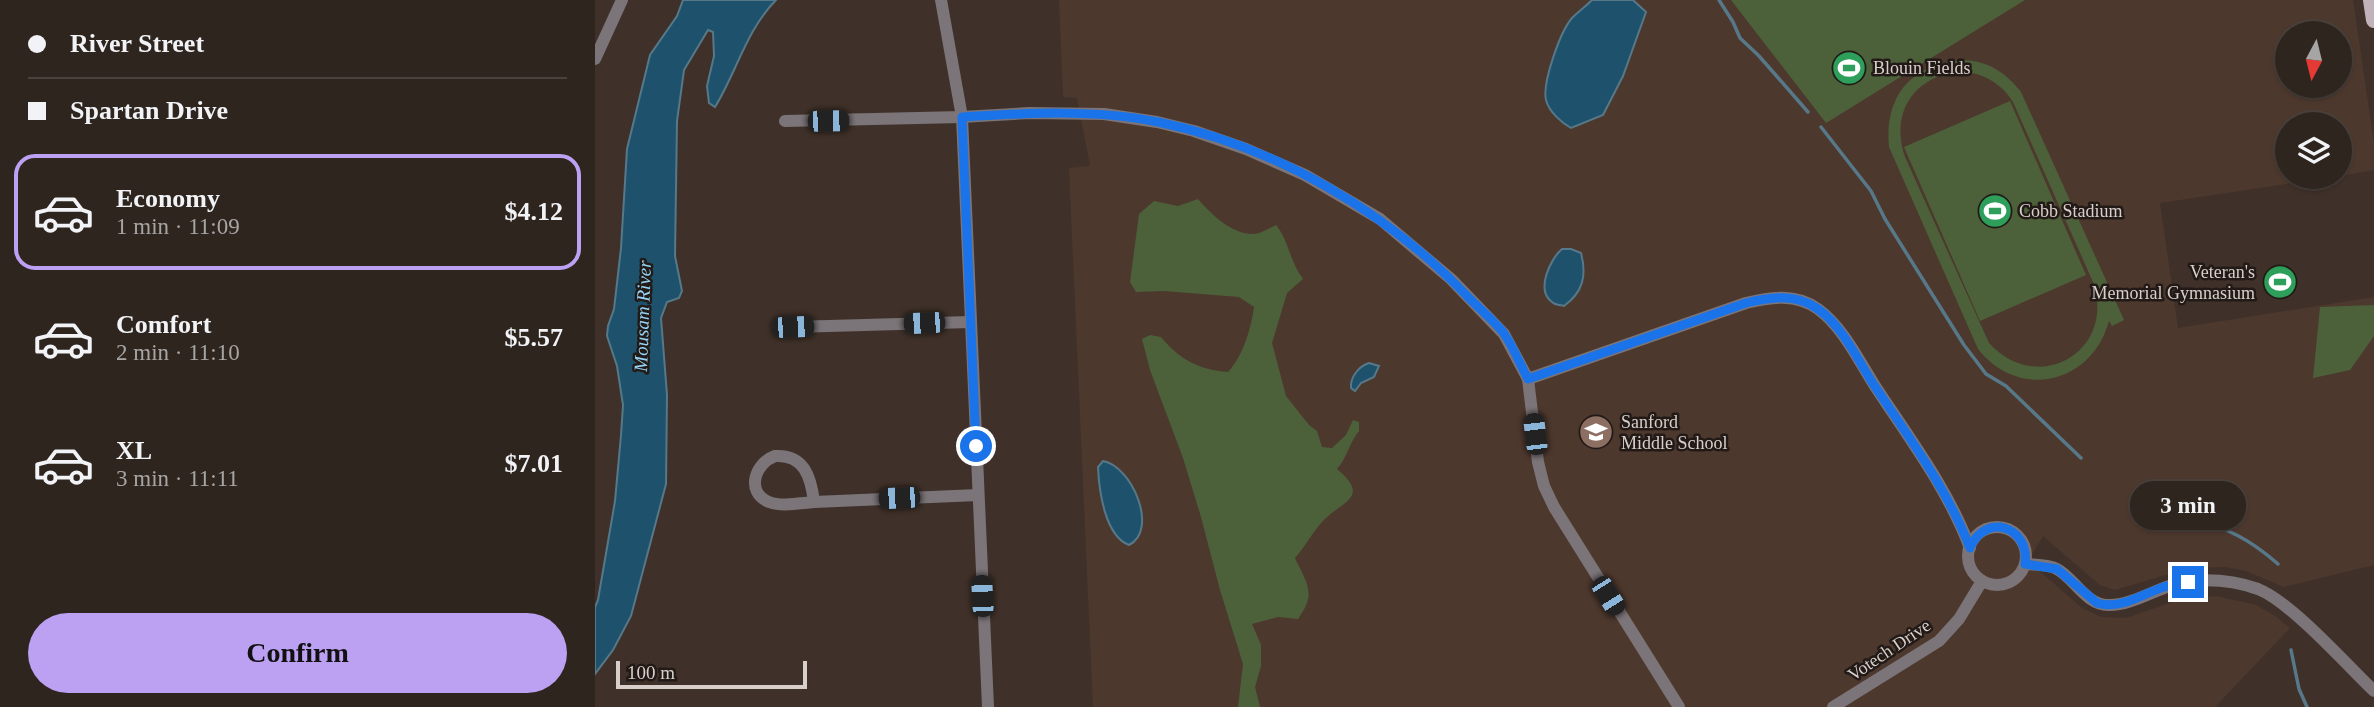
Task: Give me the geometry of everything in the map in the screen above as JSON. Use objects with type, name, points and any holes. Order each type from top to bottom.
[{"type":"main road","points":[[2371,0],[2374,20]]},
{"type":"street","points":[[595,59],[620,5],[607,0]]},
{"type":"street","points":[[941,0],[962,117],[988,707]]},
{"type":"street","points":[[785,121],[1029,113],[1104,114],[1157,122],[1194,131],[1245,149],[1305,175],[1380,219],[1451,278],[1504,334],[1528,379],[1538,462],[1554,508],[1679,707]]},
{"type":"street","points":[[1528,379],[1746,303],[1785,297],[1804,302],[1818,309],[1845,339],[1944,493],[1970,548]]},
{"type":"street","points":[[793,327],[971,322]]},
{"type":"street","points":[[814,502],[811,482],[804,467],[796,459],[782,455],[768,458],[756,472],[757,489],[767,501],[785,504],[978,495]]},
{"type":"street","points":[[2005,528],[2023,542],[2025,564],[2017,577],[1997,585],[1982,580],[1972,570],[1968,555],[1973,541],[1983,531],[2005,528]]},
{"type":"street","points":[[2025,564],[2057,569],[2097,603],[2109,606],[2188,582],[2215,580],[2260,590],[2299,618],[2374,691]]},
{"type":"street","name":"Votech Drive","points":[[1833,707],[1938,641],[1959,619],[1982,580]]},
{"type":"shaded area","name":"Sanford Middle School","points":[[1059,0],[2353,0],[2374,143],[2374,170],[2352,174],[2352,112],[2275,112],[2275,186],[2160,203],[2178,328],[2374,297],[2374,565],[2284,587],[2246,571],[2226,567],[2189,568],[2115,590],[2100,585],[2043,536],[2028,561],[2082,608],[2101,617],[2126,618],[2181,599],[2216,596],[2256,605],[2290,628],[2215,707],[1093,707],[1069,168],[1090,166],[1077,98],[1063,97]]},
{"type":"green space","name":"Blouin Fields","points":[[1731,0],[2025,0],[1826,123]]},
{"type":"green space","points":[[1963,60],[1989,66],[2003,74],[2021,92],[2124,320],[2112,326],[2109,321],[2100,342],[2087,359],[2071,371],[2053,378],[2033,380],[2013,375],[1995,365],[1978,349],[1889,147],[1891,112],[1905,86],[1929,68]],"holes":[[[1962,72],[1987,78],[2002,88],[2013,102],[2093,282],[2097,307],[2094,328],[2084,346],[2068,359],[2050,366],[2029,366],[2009,359],[1989,343],[1905,157],[1901,142],[1903,114],[1915,92],[1938,77]]]},
{"type":"green space","name":"Cobb Stadium","points":[[2010,101],[2086,275],[1980,321],[1904,147]]},
{"type":"green space","points":[[1198,199],[1216,217],[1238,231],[1255,234],[1276,225],[1303,279],[1287,293],[1272,343],[1286,396],[1317,431],[1322,447],[1332,448],[1346,435],[1353,420],[1359,422],[1359,431],[1337,469],[1347,479],[1353,493],[1350,499],[1322,522],[1295,558],[1308,588],[1309,595],[1304,610],[1298,619],[1278,617],[1252,624],[1261,645],[1261,666],[1255,687],[1260,707],[1238,707],[1243,664],[1183,458],[1150,370],[1142,339],[1150,335],[1161,337],[1190,362],[1208,369],[1228,372],[1245,342],[1254,307],[1239,297],[1164,291],[1136,292],[1130,282],[1139,214],[1154,201],[1178,206]]},
{"type":"green space","points":[[2374,305],[2374,336],[2350,370],[2313,378],[2320,307]]},
{"type":"water","name":"Mousam River","points":[[683,0],[776,0],[749,38],[715,107],[709,103],[707,86],[714,56],[713,32],[708,30],[684,70],[677,121],[675,256],[682,291],[679,298],[667,302],[661,318],[667,395],[666,484],[631,616],[613,650],[595,674],[595,607],[615,501],[623,405],[617,366],[607,336],[614,309],[621,248],[627,149],[650,55],[677,16]]},
{"type":"water","points":[[1592,0],[1633,0],[1646,12],[1623,76],[1603,115],[1571,128],[1550,109],[1545,92],[1562,34],[1572,18]]},
{"type":"water","points":[[1562,249],[1581,253],[1584,269],[1582,283],[1576,295],[1564,306],[1552,302],[1545,290],[1553,259]]},
{"type":"water","points":[[1369,363],[1379,366],[1374,377],[1361,383],[1355,391],[1351,384],[1356,372]]},
{"type":"water","points":[[1103,461],[1114,465],[1124,474],[1138,499],[1142,526],[1138,537],[1129,545],[1114,532],[1105,512],[1098,467]]},
{"type":"waterway","points":[[1719,0],[1740,38],[1808,112]]},
{"type":"waterway","points":[[1821,127],[1871,191],[1885,219],[1964,345],[1986,374],[2006,386],[2081,458]]},
{"type":"waterway","points":[[2142,519],[2182,520],[2215,526],[2245,540],[2278,564]]},
{"type":"waterway","points":[[2291,650],[2299,689],[2307,707]]},
{"type":"place","name":"Blouin Fields","points":[[1849,68]]},
{"type":"place","name":"Cobb Stadium","points":[[1995,211]]},
{"type":"place","name":"Veteran's Memorial Gymnasium","points":[[2280,282]]},
{"type":"place","name":"Sanford Middle School","points":[[1596,432]]},
{"type":"route","points":[[976,446],[962,117],[1029,113],[1104,114],[1194,131],[1305,175],[1354,202],[1380,219],[1451,278],[1504,334],[1528,379],[1746,303],[1785,297],[1804,302],[1818,309],[1845,339],[1944,493],[1970,548],[1977,535],[1983,531],[2005,528],[2023,542],[2025,564],[2057,569],[2097,603],[2109,606],[2163,587],[2188,582]]}]
